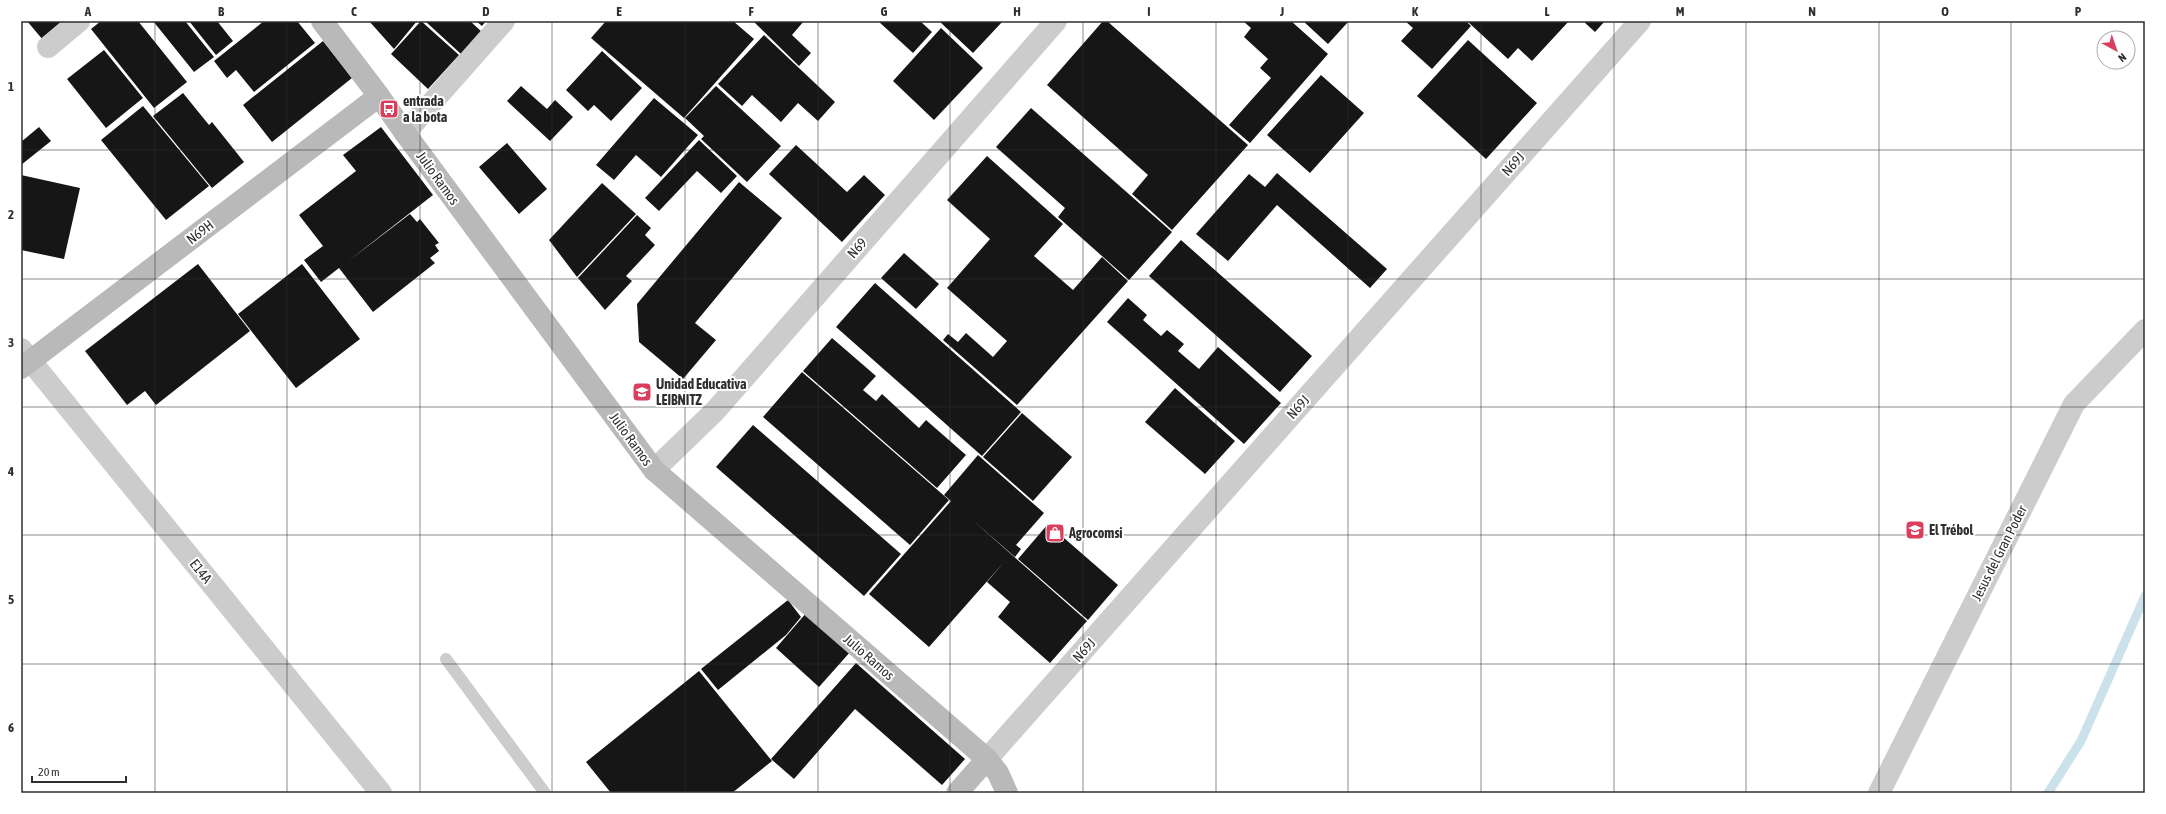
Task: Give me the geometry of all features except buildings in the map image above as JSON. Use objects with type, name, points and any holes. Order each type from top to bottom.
[{"type":"street","points":[[48,47],[79,21]]},
{"type":"street","name":"Julio Ramos","points":[[322,21],[379,96],[654,470],[987,759],[998,773],[1007,793]]},
{"type":"street","points":[[405,133],[504,21]]},
{"type":"street","name":"N69","points":[[654,470],[715,411],[1056,21]]},
{"type":"street","name":"N69J","points":[[957,793],[1640,21]]},
{"type":"street","name":"N69H","points":[[24,359],[379,96]]},
{"type":"street","name":"Jesus del Gran Poder","points":[[1879,793],[2074,404],[2145,330]]},
{"type":"street","name":"E14A","points":[[24,359],[381,793]]},
{"type":"lane","points":[[446,659],[545,793]]},
{"type":"waterway","points":[[2048,793],[2081,741],[2145,596]]},
{"type":"place","name":"entrada a la bota","points":[[389,109]]},
{"type":"place","name":"Unidad Educativa LEIBNITZ","points":[[642,392]]},
{"type":"place","name":"El Trébol","points":[[1915,530]]},
{"type":"place","name":"Agrocomsi","points":[[1055,533]]}]
